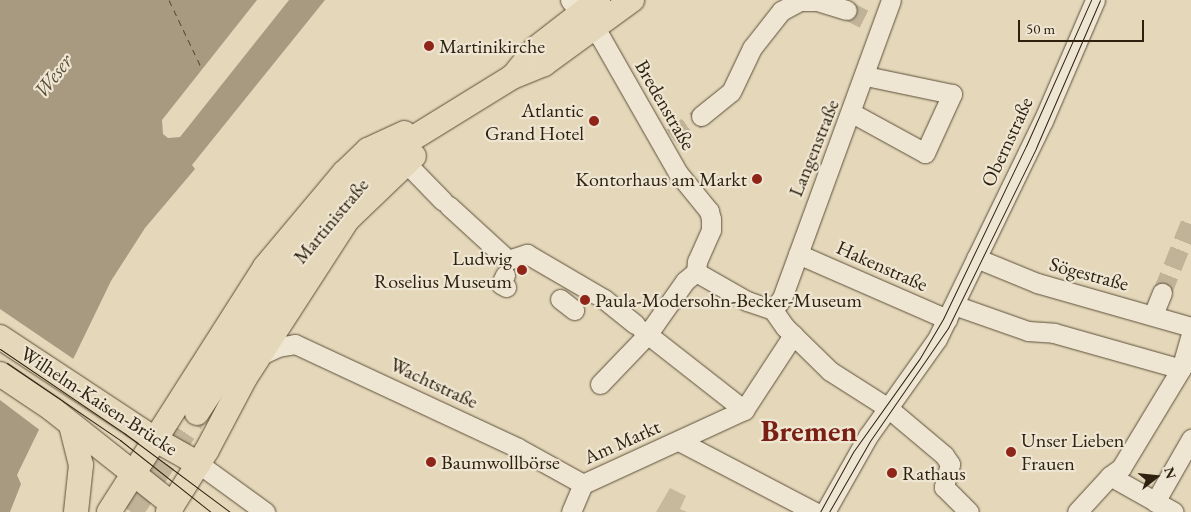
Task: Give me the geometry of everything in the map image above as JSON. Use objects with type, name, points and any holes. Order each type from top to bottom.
[{"type":"main road","name":"Martinistraße","points":[[197,413],[290,271],[346,198],[402,145],[444,121],[512,77],[544,64],[585,10],[632,0]]},
{"type":"main road","points":[[174,510],[261,355],[348,219],[422,149],[444,121]]},
{"type":"main road","points":[[109,512],[265,266],[344,173],[368,150],[385,139],[444,121]]},
{"type":"main road","name":"Wilhelm-Kaisen-Brücke","points":[[0,338],[156,440],[199,464]]},
{"type":"main road","name":"Wilhelm-Kaisen-Brücke","points":[[0,374],[76,434],[133,475],[174,510]]},
{"type":"main road","points":[[76,434],[82,480],[76,512]]},
{"type":"street","name":"Langenstraße","points":[[773,310],[782,298],[866,76],[877,24],[891,0]]},
{"type":"street","name":"Obernstraße","points":[[883,415],[920,365],[952,308],[1043,120],[1095,0]]},
{"type":"street","points":[[701,116],[731,92],[752,48],[781,11],[800,1],[829,3],[846,10]]},
{"type":"street","name":"Bredenstraße","points":[[585,10],[667,141],[678,174],[709,211],[712,230],[697,261],[696,272]]},
{"type":"street","points":[[852,113],[924,153],[952,94],[866,76]]},
{"type":"street","points":[[406,163],[446,203],[506,273],[527,254],[571,298],[641,329],[744,410],[793,335]]},
{"type":"street","name":"Hakenstraße","points":[[798,254],[952,308],[1028,332],[1054,333],[1181,369]]},
{"type":"street","name":"Sögestraße","points":[[976,258],[1037,283],[1191,327]]},
{"type":"street","points":[[600,384],[641,329],[685,281],[696,272],[747,301],[773,310],[793,335],[830,371],[883,415],[950,464],[944,487],[969,512]]},
{"type":"street","points":[[1153,315],[1162,293]]},
{"type":"street","points":[[1077,512],[1110,476],[1121,468],[1181,369],[1191,333]]},
{"type":"street","name":"Wachtstraße","points":[[261,355],[286,344],[295,344],[518,448],[583,484]]},
{"type":"street","name":"Am Markt","points":[[583,484],[744,410]]},
{"type":"street","points":[[825,512],[883,415]]},
{"type":"street","points":[[1155,502],[1191,439]]},
{"type":"street","name":"Am Markt","points":[[679,441],[815,512]]},
{"type":"street","points":[[199,464],[266,512]]},
{"type":"street","points":[[1110,476],[1174,512]]},
{"type":"street","points":[[571,512],[583,484]]},
{"type":"shaded area","points":[[670,488],[686,496],[680,509],[687,512],[656,512]]},
{"type":"water","name":"Weser","points":[[0,0],[325,0],[192,165],[195,169],[145,228],[111,281],[17,475],[21,484],[10,512],[0,512]]},
{"type":"pier","points":[[257,0],[289,0],[180,137],[168,138],[163,134],[162,120]]},
{"type":"pier","points":[[0,309],[75,360],[41,431],[0,400]]},
{"type":"ferry route","points":[[169,0],[202,69]]},
{"type":"tunnel","points":[[847,10],[871,22]]},
{"type":"tunnel","points":[[672,137],[701,116]]},
{"type":"tunnel","points":[[1162,293],[1191,221]]},
{"type":"tunnel","points":[[131,512],[197,413]]},
{"type":"tram line","points":[[820,512],[853,452],[920,358],[943,319],[1026,146],[1091,0]]},
{"type":"tram line","points":[[829,512],[870,441],[948,328],[1036,148],[1100,0]]},
{"type":"tram line","points":[[0,349],[124,433],[230,512]]},
{"type":"tram line","points":[[7,363],[120,440],[211,512]]},
{"type":"place","name":"Martinikirche","points":[[429,46]]},
{"type":"place","name":"Atlantic Grand Hotel","points":[[594,121]]},
{"type":"place","name":"Kontorhaus am Markt","points":[[757,179]]},
{"type":"place","name":"Ludwig Roselius Museum","points":[[522,270]]},
{"type":"place","name":"Paula-Modersohn-Becker-Museum","points":[[585,300]]},
{"type":"place","name":"Unser Lieben Frauen","points":[[1011,452]]},
{"type":"place","name":"Baumwollbörse","points":[[431,462]]},
{"type":"place","name":"Rathaus","points":[[892,473]]},
{"type":"district","name":"Bremen","points":[[809,431]]}]
